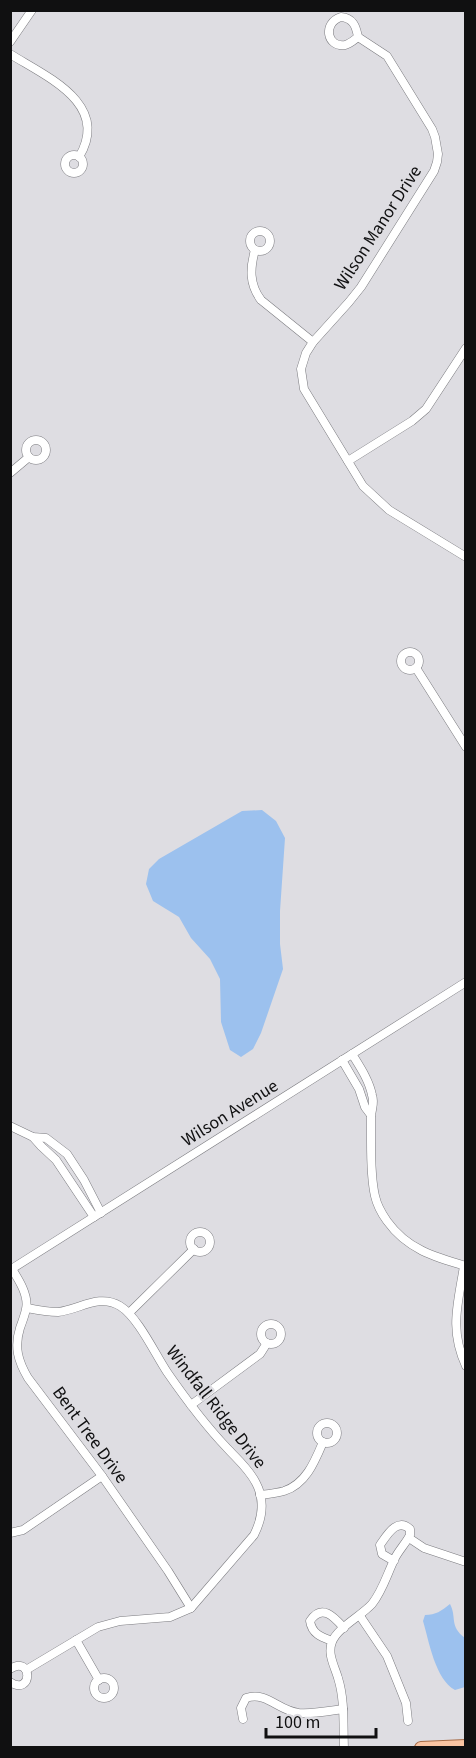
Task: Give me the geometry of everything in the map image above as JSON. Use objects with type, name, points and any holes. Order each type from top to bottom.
[{"type":"main road","points":[[421,1748],[465,1746]]},
{"type":"street","points":[[10,42],[32,10]]},
{"type":"street","name":"Wilson Manor Drive","points":[[358,37],[387,56],[432,129],[437,145],[437,162],[434,171],[361,287],[306,353],[301,369],[304,389],[363,486],[377,501],[465,557]]},
{"type":"street","points":[[10,54],[69,91],[81,105],[89,130],[86,145],[79,157]]},
{"type":"street","points":[[255,250],[251,271],[256,293],[261,300],[313,342]]},
{"type":"street","points":[[348,461],[426,409],[465,348]]},
{"type":"street","points":[[10,473],[29,457]]},
{"type":"street","points":[[416,668],[465,747]]},
{"type":"street","name":"Wilson Avenue","points":[[11,1270],[465,982]]},
{"type":"street","points":[[352,1054],[368,1084],[374,1105],[371,1115],[374,1189],[382,1214],[394,1231],[413,1247],[465,1266],[455,1333],[465,1366]]},
{"type":"street","points":[[342,1060],[371,1115]]},
{"type":"street","points":[[10,1126],[33,1137],[45,1138],[67,1154],[84,1180],[98,1215]]},
{"type":"street","points":[[33,1137],[56,1160],[98,1215]]},
{"type":"street","points":[[11,1270],[17,1277],[27,1308],[61,1312],[91,1302],[108,1301],[121,1306],[129,1313],[194,1249]]},
{"type":"street","name":"Bent Tree Drive","points":[[27,1308],[16,1346],[21,1366],[102,1476],[191,1608]]},
{"type":"street","name":"Windfall Ridge Drive","points":[[129,1313],[191,1405],[226,1448],[247,1469],[256,1482],[260,1495],[262,1509],[259,1526],[254,1535],[191,1608]]},
{"type":"street","points":[[191,1405],[260,1354],[267,1342]]},
{"type":"street","points":[[260,1495],[285,1491],[293,1486],[309,1471],[323,1442]]},
{"type":"street","points":[[10,1533],[23,1530],[102,1476]]},
{"type":"street","points":[[344,1748],[343,1709],[339,1679],[330,1649],[332,1641],[339,1632],[360,1616],[381,1590],[394,1561],[409,1538],[411,1532],[407,1526],[398,1524],[380,1545],[382,1554],[394,1561]]},
{"type":"street","points":[[409,1538],[424,1548],[465,1562]]},
{"type":"street","points":[[26,1670],[98,1627],[120,1621],[170,1617],[191,1608]]},
{"type":"street","points":[[332,1641],[319,1636],[312,1629],[310,1621],[314,1615],[321,1612],[328,1613],[344,1628]]},
{"type":"street","points":[[360,1616],[387,1656],[406,1702],[408,1721]]},
{"type":"street","points":[[76,1640],[99,1680]]},
{"type":"street","points":[[10,1669],[18,1666],[26,1670],[28,1676],[24,1684],[18,1686],[10,1682]]},
{"type":"street","points":[[243,1719],[241,1708],[246,1698],[252,1696],[261,1696],[283,1708],[299,1713],[343,1709]]},
{"type":"water","points":[[262,810],[276,821],[285,838],[280,911],[283,969],[261,1033],[253,1049],[241,1057],[230,1050],[221,1022],[220,979],[210,959],[191,938],[179,917],[153,901],[146,884],[149,869],[159,859],[242,811]]},
{"type":"water","points":[[450,1604],[455,1625],[465,1638],[465,1687],[455,1690],[448,1685],[438,1669],[423,1621],[425,1615],[438,1612]]}]
